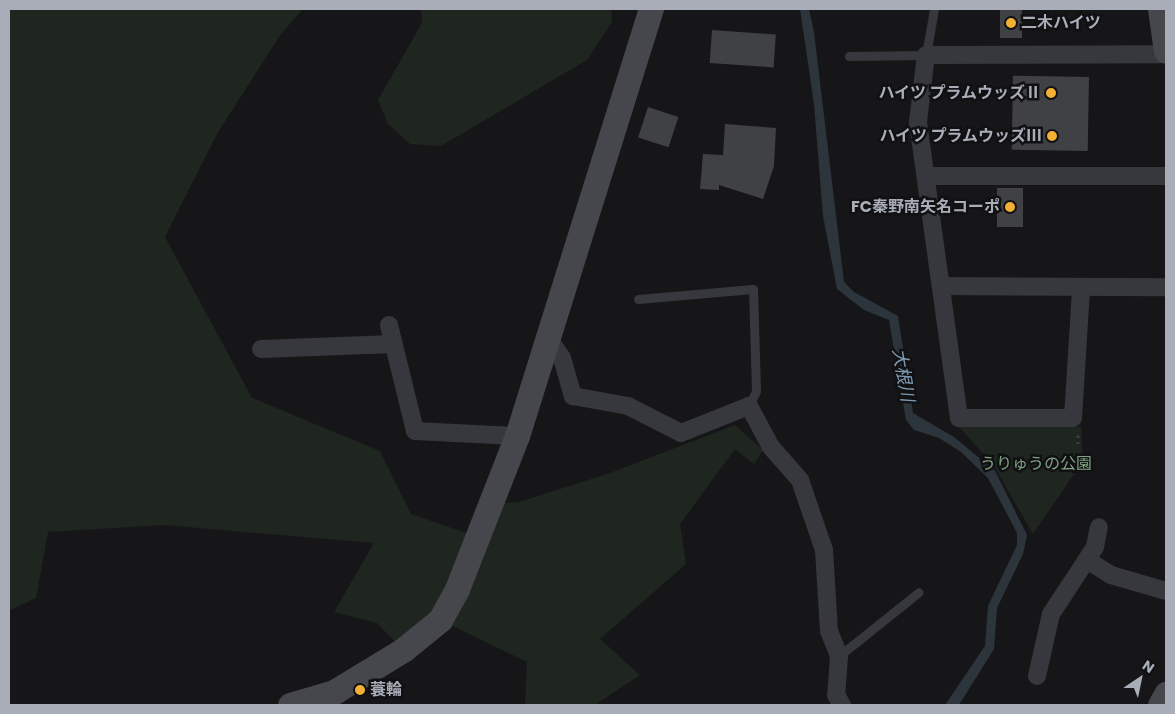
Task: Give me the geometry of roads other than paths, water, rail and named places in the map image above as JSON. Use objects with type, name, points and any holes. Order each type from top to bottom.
[{"type":"street","points":[[290,705],[334,692],[363,676],[440,620],[457,589],[517,436],[651,9]]},
{"type":"street","points":[[1081,290],[1073,418],[959,418],[927,176],[918,122],[926,55],[1166,52],[1160,9]]},
{"type":"street","points":[[927,176],[1166,176]]},
{"type":"street","points":[[941,286],[1081,290],[1166,287]]},
{"type":"street","points":[[389,325],[415,431],[517,436]]},
{"type":"street","points":[[548,338],[562,358],[573,396],[628,406],[681,433],[749,406],[771,447],[800,480],[824,550],[829,631],[839,656],[835,678],[842,705]]},
{"type":"street","points":[[261,349],[394,344]]},
{"type":"street","points":[[1037,676],[1050,614],[1095,547],[1099,527]]},
{"type":"street","points":[[1087,560],[1111,575],[1166,591]]},
{"type":"street","points":[[1160,705],[1166,694]]},
{"type":"lane","points":[[849,56],[926,55],[934,9]]},
{"type":"lane","points":[[638,299],[753,288],[756,391],[749,406]]},
{"type":"lane","points":[[839,656],[918,592]]},
{"type":"water","name":"大根川","points":[[800,9],[809,9],[814,32],[844,282],[854,292],[898,316],[913,413],[954,437],[995,471],[1027,535],[1023,554],[997,608],[994,649],[959,705],[945,705],[985,646],[988,606],[1017,545],[1017,533],[988,478],[961,452],[939,438],[914,430],[906,420],[889,320],[864,310],[837,289],[823,216],[814,104]]},
{"type":"place","name":"二木ハイツ","points":[[1011,23]]},
{"type":"place","name":"ハイツ プラムウッズⅡ","points":[[1051,93]]},
{"type":"place","name":"ハイツ プラムウッズⅢ","points":[[1052,136]]},
{"type":"place","name":"FC秦野南矢名コーポ","points":[[1010,207]]},
{"type":"place","name":"蓑輪","points":[[360,690]]},
{"type":"park label","name":"うりゅうの公園","points":[[1036,464]]}]
